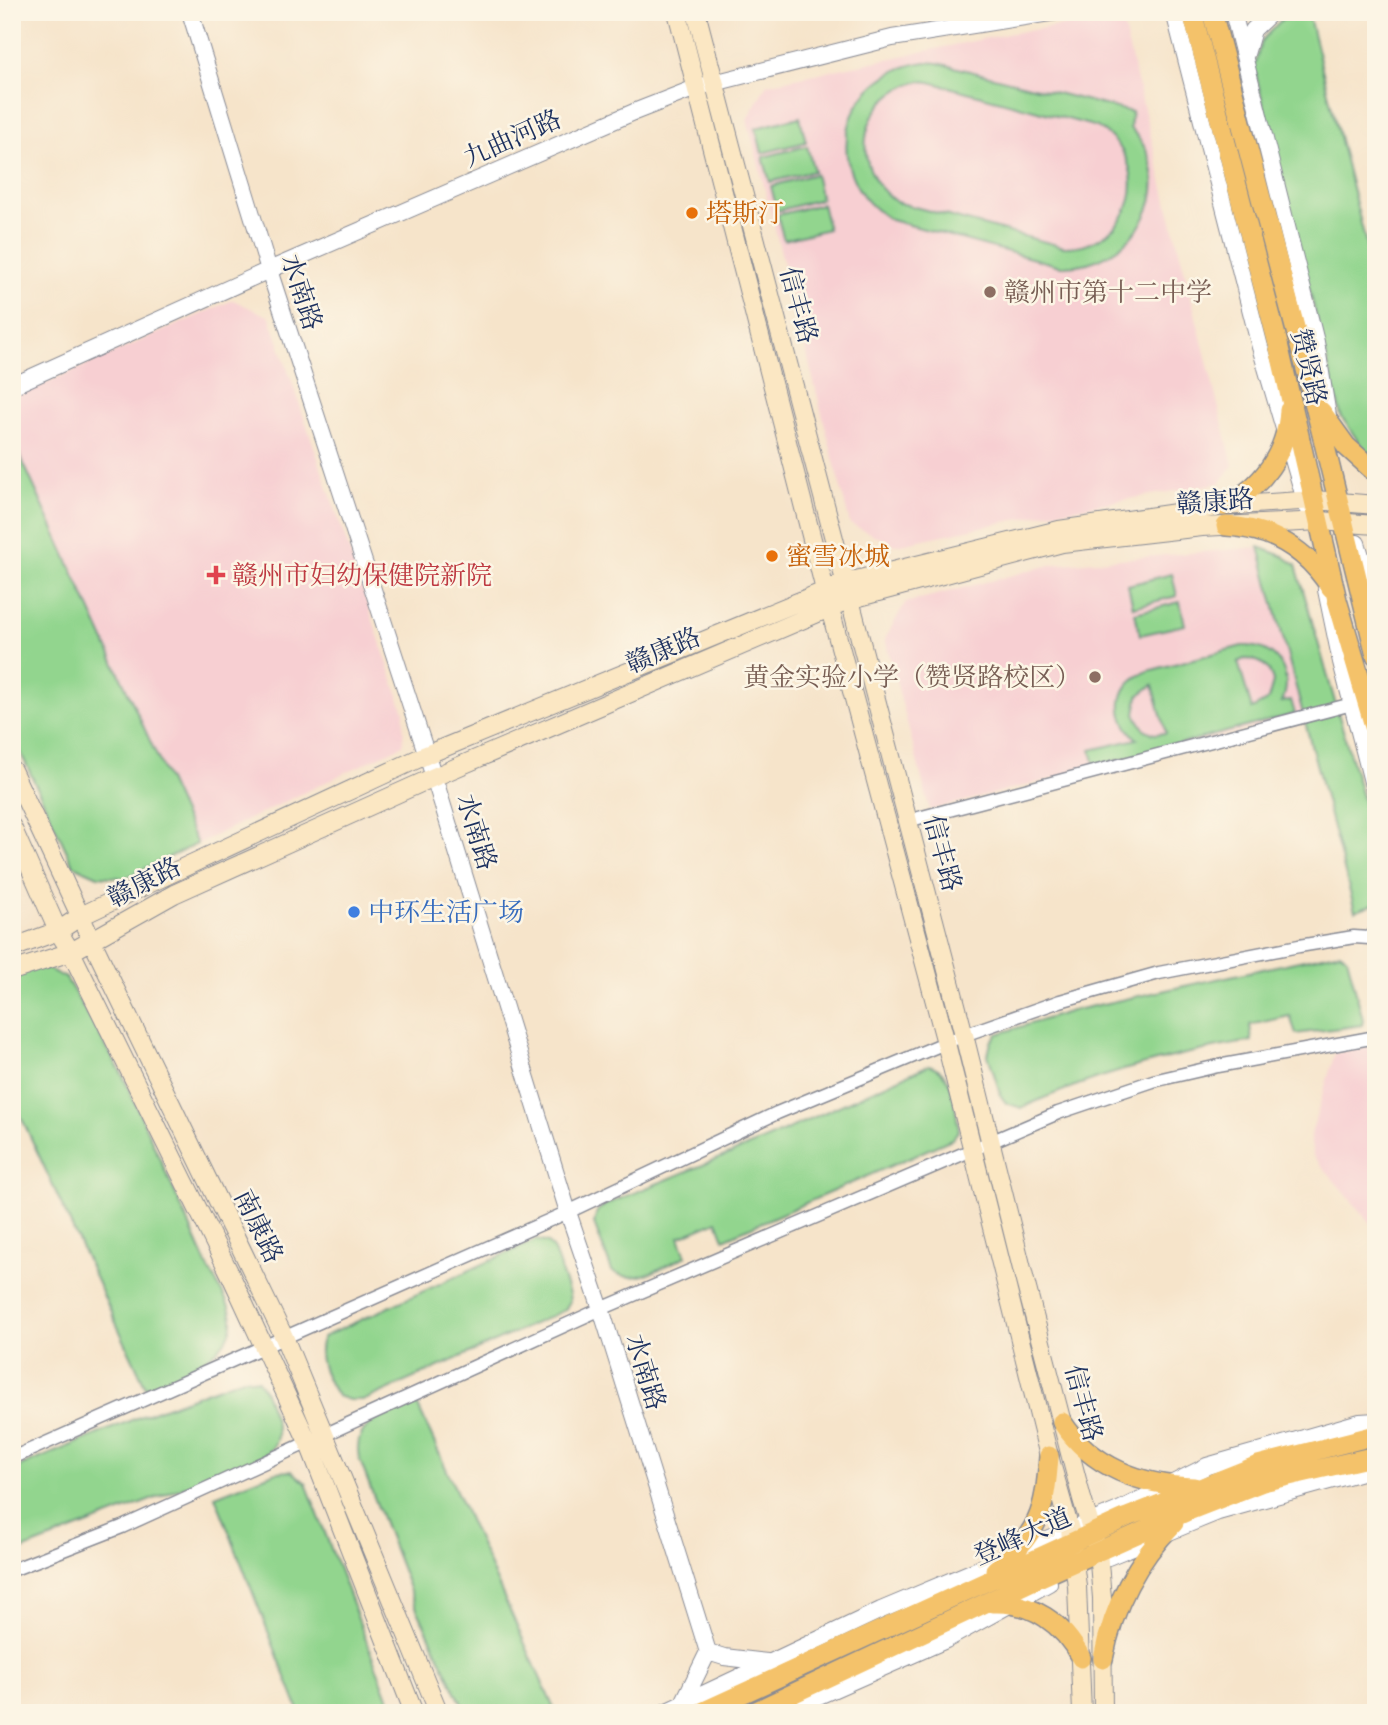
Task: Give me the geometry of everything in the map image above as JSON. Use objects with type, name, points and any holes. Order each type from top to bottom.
[{"type":"main road","name":"信丰路","points":[[677,12],[706,85],[846,591],[964,1035],[981,1146],[1048,1456],[1071,1536],[1081,1658],[1082,1713]]},
{"type":"main road","name":"信丰路","points":[[696,12],[706,85],[828,598],[946,1044],[981,1146],[1095,1542],[1103,1659],[1103,1713]]},
{"type":"main road","name":"赞贤路","points":[[1192,12],[1278,344],[1315,521],[1376,733]]},
{"type":"main road","name":"赞贤路","points":[[1212,12],[1242,134],[1342,502],[1375,651]]},
{"type":"main road","points":[[1307,373],[1315,401],[1330,425],[1346,446],[1376,473]]},
{"type":"main road","points":[[1288,391],[1289,417],[1279,454],[1265,475],[1225,516],[1275,536],[1298,550],[1322,575],[1337,600]]},
{"type":"main road","name":"赣康路","points":[[12,948],[58,931],[81,916],[426,755],[846,591],[1062,543],[1310,500],[1376,505]]},
{"type":"main road","name":"赣康路","points":[[1225,516],[1376,525]]},
{"type":"main road","name":"赣康路","points":[[12,971],[71,953],[91,939],[174,894],[828,598]]},
{"type":"main road","points":[[1375,651],[1372,634],[1376,612]]},
{"type":"main road","name":"南康路","points":[[12,770],[284,1338],[439,1713]]},
{"type":"main road","name":"南康路","points":[[12,827],[58,931],[232,1276],[309,1444],[414,1713]]},
{"type":"main road","points":[[1062,1422],[1076,1441],[1104,1464],[1130,1476],[1168,1486],[1202,1487]]},
{"type":"main road","name":"登峰大道","points":[[752,1713],[988,1603],[1075,1567],[1095,1542],[1127,1517],[1258,1465],[1376,1436]]},
{"type":"main road","points":[[983,1582],[1028,1536],[1043,1508],[1048,1456]]},
{"type":"main road","name":"登峰大道","points":[[700,1713],[983,1582],[1071,1536],[1095,1542],[1186,1512],[1263,1482],[1376,1456]]},
{"type":"main road","points":[[1103,1659],[1111,1625],[1124,1592],[1141,1562],[1163,1534],[1186,1512]]},
{"type":"main road","points":[[988,1603],[1011,1604],[1032,1609],[1052,1621],[1069,1638],[1081,1658]]},
{"type":"street","name":"水南路","points":[[190,12],[269,270],[434,777],[568,1212],[708,1651]]},
{"type":"street","name":"九曲河路","points":[[12,386],[269,270],[634,112],[706,85],[892,38],[1056,12]]},
{"type":"street","points":[[1174,12],[1260,347],[1286,434],[1310,500]]},
{"type":"street","points":[[1233,12],[1316,342],[1342,502]]},
{"type":"street","points":[[1242,134],[1248,102],[1246,64],[1253,30],[1272,12]]},
{"type":"street","points":[[1192,82],[1220,123]]},
{"type":"street","points":[[1315,521],[1322,575],[1376,797]]},
{"type":"street","points":[[1347,523],[1376,604]]},
{"type":"street","points":[[907,821],[1352,704]]},
{"type":"street","points":[[12,1458],[568,1212],[777,1113],[964,1035],[1060,1001],[1159,973],[1354,937],[1373,938]]},
{"type":"street","points":[[12,1570],[122,1527],[601,1309],[1058,1113],[1153,1081],[1218,1066],[1376,1037]]},
{"type":"street","points":[[1095,1542],[1168,1486],[1207,1466],[1360,1422],[1376,1421]]},
{"type":"street","points":[[1095,1542],[1163,1534],[1217,1512],[1376,1468]]},
{"type":"street","points":[[663,1713],[767,1662],[1014,1552],[1071,1536]]},
{"type":"street","points":[[780,1713],[946,1640],[1075,1567]]},
{"type":"street","points":[[683,1703],[708,1651],[724,1657],[767,1662]]},
{"type":"shaded area","name":"赣州市第十二中学","points":[[1121,17],[1233,465],[1220,483],[1043,514],[896,545],[850,524],[747,119],[767,84],[1012,33]]},
{"type":"shaded area","name":"赣州市妇幼保健院新院","points":[[233,300],[270,317],[404,712],[403,745],[197,844],[12,438],[12,398]]},
{"type":"shaded area","name":"黄金实验小学（赞贤路校区）","points":[[1259,547],[1304,715],[930,810],[885,639],[905,603],[1051,565]]},
{"type":"shaded area","points":[[1376,1045],[1376,1229],[1313,1156],[1310,1137],[1335,1053]]},
{"type":"green space","points":[[1309,17],[1376,283],[1376,458],[1362,447],[1341,416],[1254,67],[1262,40],[1282,19]]},
{"type":"green space","points":[[926,62],[938,63],[1132,112],[1130,128],[1146,150],[1153,174],[1152,198],[1144,219],[1129,239],[1110,254],[1087,263],[1060,266],[891,220],[867,201],[853,178],[847,153],[848,128],[858,105],[874,85],[897,70]],"holes":[[[920,81],[1097,127],[1116,142],[1127,161],[1132,181],[1130,200],[1121,219],[1108,233],[1088,243],[1064,247],[896,202],[880,187],[870,170],[866,151],[867,133],[873,116],[884,101],[900,89]]]},
{"type":"green space","points":[[800,117],[806,142],[762,153],[756,128]]},
{"type":"green space","points":[[807,146],[814,171],[770,182],[763,157]]},
{"type":"green space","points":[[815,174],[821,199],[777,211],[771,186]]},
{"type":"green space","points":[[822,204],[828,229],[784,240],[777,215]]},
{"type":"green space","points":[[12,438],[197,844],[125,878],[98,876],[73,865],[12,734]]},
{"type":"green space","points":[[1259,547],[1283,556],[1296,565],[1376,846],[1376,903],[1355,911]]},
{"type":"green space","points":[[1172,574],[1177,596],[1133,607],[1128,585]]},
{"type":"green space","points":[[1180,602],[1185,625],[1140,635],[1135,613]]},
{"type":"green space","points":[[1242,646],[1254,647],[1273,655],[1279,662],[1286,680],[1282,702],[1291,700],[1295,714],[1095,766],[1091,750],[1137,739],[1124,720],[1121,701],[1129,684],[1148,671]],"holes":[[[1244,659],[1263,664],[1273,682],[1268,700],[1252,709],[1238,662]],[[1153,685],[1166,733],[1154,734],[1144,729],[1135,714],[1138,696]]]},
{"type":"green space","points":[[1340,952],[1347,957],[1362,1025],[1296,1034],[1290,1016],[1250,1025],[1252,1041],[1134,1067],[1077,1085],[1021,1108],[1006,1103],[1001,1096],[988,1055],[991,1042],[997,1034],[1075,1010]]},
{"type":"green space","points":[[38,964],[66,978],[122,1074],[231,1313],[230,1332],[224,1343],[213,1353],[186,1370],[146,1388],[12,1097],[12,973]]},
{"type":"green space","points":[[929,1065],[944,1075],[952,1092],[959,1130],[952,1139],[724,1239],[717,1221],[679,1237],[686,1256],[649,1273],[630,1277],[612,1271],[594,1224],[597,1211],[607,1204],[764,1140]]},
{"type":"green space","points":[[536,1240],[548,1243],[554,1251],[569,1294],[570,1301],[565,1310],[365,1400],[349,1400],[337,1396],[325,1374],[321,1359],[323,1337]]},
{"type":"green space","points":[[243,1378],[258,1380],[275,1420],[277,1439],[264,1456],[12,1554],[12,1470],[134,1419]]},
{"type":"green space","points":[[417,1404],[556,1713],[466,1713],[417,1609],[359,1458],[358,1445],[366,1427],[374,1421]]},
{"type":"green space","points":[[292,1471],[306,1483],[394,1713],[300,1713],[215,1496],[276,1472]]},
{"type":"place","name":"塔斯汀","points":[[692,213]]},
{"type":"place","name":"赣州市第十二中学","points":[[990,292]]},
{"type":"place","name":"蜜雪冰城","points":[[772,556]]},
{"type":"place","name":"赣州市妇幼保健院新院","points":[[216,575]]},
{"type":"place","name":"黄金实验小学（赞贤路校区）","points":[[1095,677]]},
{"type":"place","name":"中环生活广场","points":[[354,912]]}]
